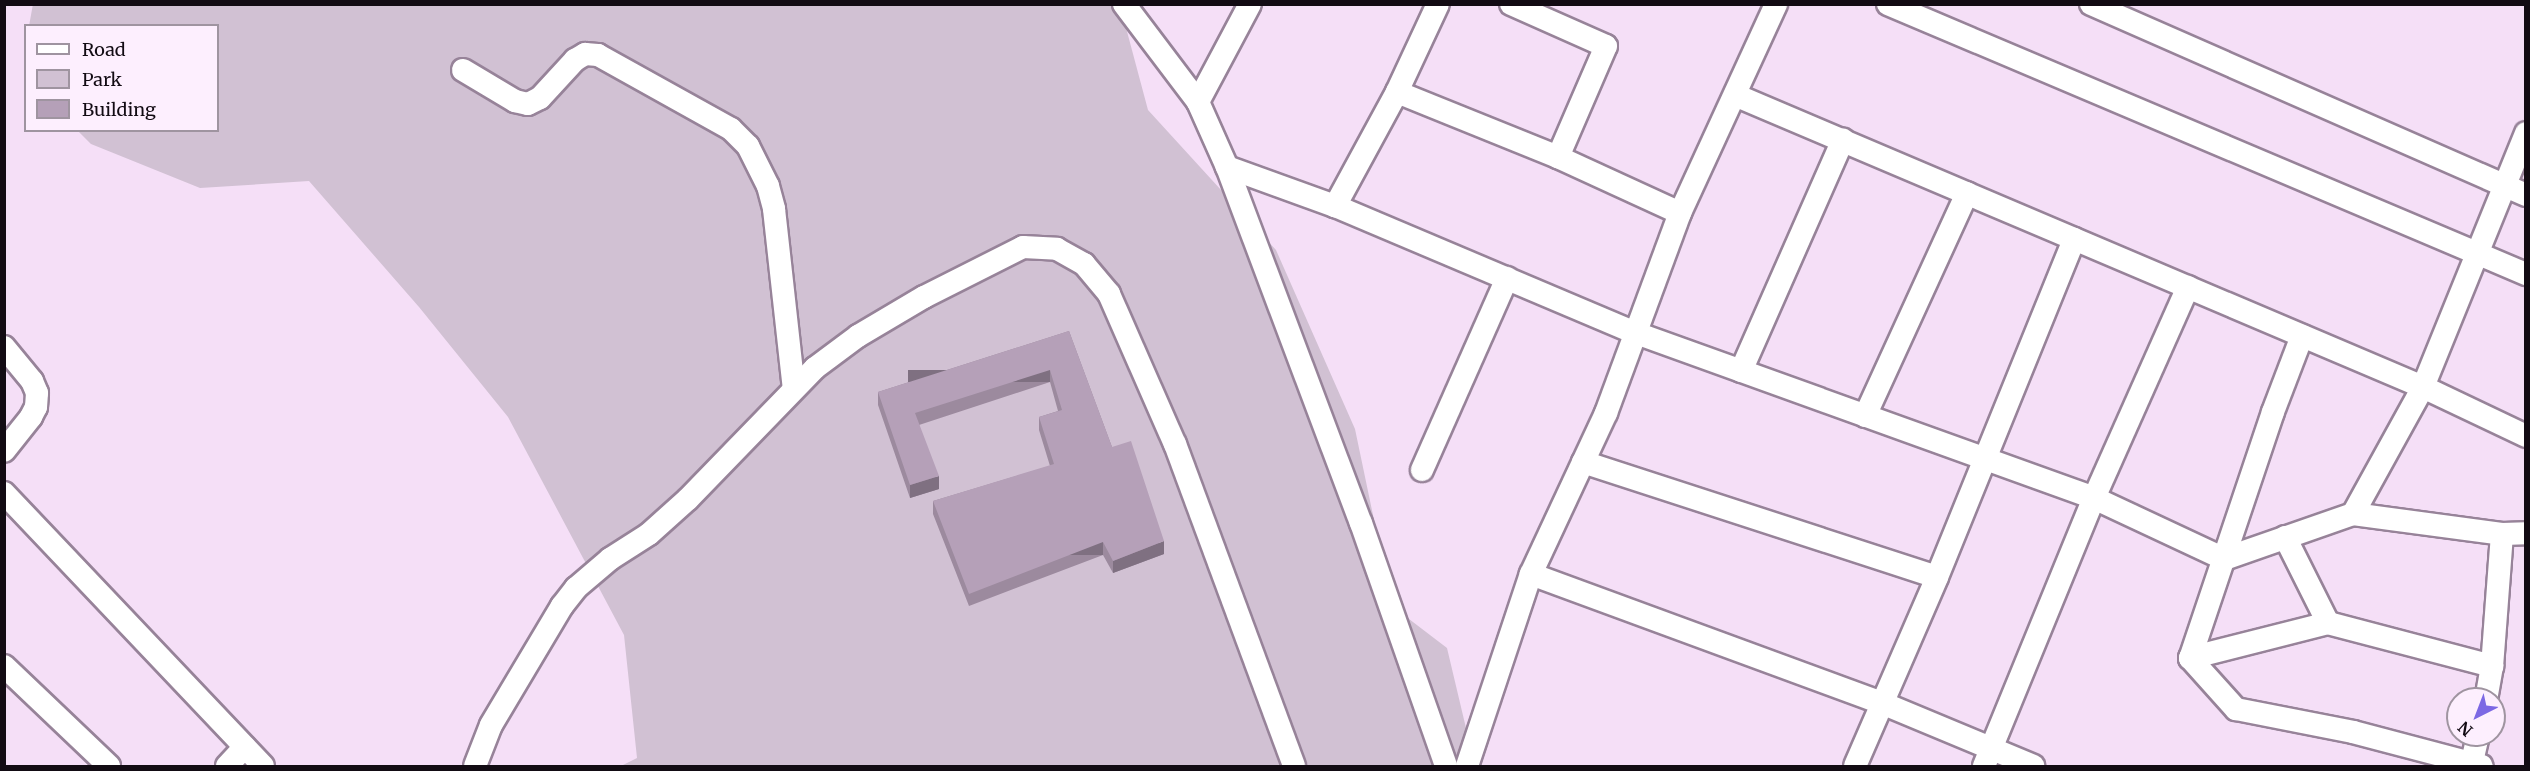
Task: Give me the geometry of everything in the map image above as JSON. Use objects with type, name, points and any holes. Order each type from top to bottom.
[{"type":"street","points":[[1124,4],[1198,102],[1227,166],[1388,596],[1446,766]]},
{"type":"street","points":[[1198,102],[1250,4]]},
{"type":"street","points":[[1335,206],[1397,92],[1438,4]]},
{"type":"street","points":[[1511,4],[1606,46],[1558,157]]},
{"type":"street","points":[[1467,766],[1531,574],[1606,413],[1680,213],[1776,4]]},
{"type":"street","points":[[1888,4],[2526,274]]},
{"type":"street","points":[[2091,4],[2526,195]]},
{"type":"street","points":[[464,70],[514,101],[528,104],[540,98],[575,60],[585,54],[598,55],[736,135],[748,146],[768,186],[774,209],[794,389]]},
{"type":"street","points":[[1397,92],[1558,157],[1680,213]]},
{"type":"street","points":[[1735,95],[2423,387],[2526,436]]},
{"type":"street","points":[[2353,514],[2423,387],[2503,184],[2526,133]]},
{"type":"street","points":[[1741,372],[1843,140]]},
{"type":"street","points":[[1227,166],[1335,206],[1636,333],[2094,498],[2224,559],[2353,514],[2502,534],[2526,532]]},
{"type":"street","points":[[1865,416],[1967,193]]},
{"type":"street","points":[[1855,766],[1937,577],[2074,239]]},
{"type":"street","points":[[474,766],[491,725],[562,606],[576,588],[610,559],[649,534],[688,499],[815,368],[858,336],[924,297],[1023,247],[1057,249],[1084,264],[1109,294],[1175,444],[1294,766]]},
{"type":"street","points":[[1422,470],[1507,278]]},
{"type":"street","points":[[1988,758],[2094,498],[2188,287]]},
{"type":"street","points":[[2190,658],[2273,412],[2302,336]]},
{"type":"street","points":[[4,347],[32,381],[37,393],[32,417],[4,451]]},
{"type":"street","points":[[1583,462],[1937,577]]},
{"type":"street","points":[[4,493],[263,766]]},
{"type":"street","points":[[2488,687],[2492,666],[2502,534]]},
{"type":"street","points":[[2285,537],[2328,623]]},
{"type":"street","points":[[1531,574],[1882,703],[1988,758],[2033,766]]},
{"type":"street","points":[[2190,658],[2328,623],[2492,666]]},
{"type":"street","points":[[2190,658],[2236,710],[2353,732],[2475,765],[2477,747]]},
{"type":"street","points":[[4,666],[109,766]]},
{"type":"street","points":[[227,766],[245,747]]},
{"type":"green space","points":[[33,4],[1117,5],[1121,9],[1148,110],[1276,250],[1355,429],[1392,606],[1447,648],[1475,766],[621,766],[637,758],[624,635],[508,417],[419,307],[309,181],[200,188],[91,144],[79,132],[219,132],[219,24],[29,24]]},
{"type":"building","points":[[1069,331],[1112,447],[1131,441],[1164,541],[1113,561],[1103,542],[969,594],[933,501],[1054,464],[1039,417],[1062,410],[1050,370],[915,413],[939,476],[910,485],[878,392]]}]
